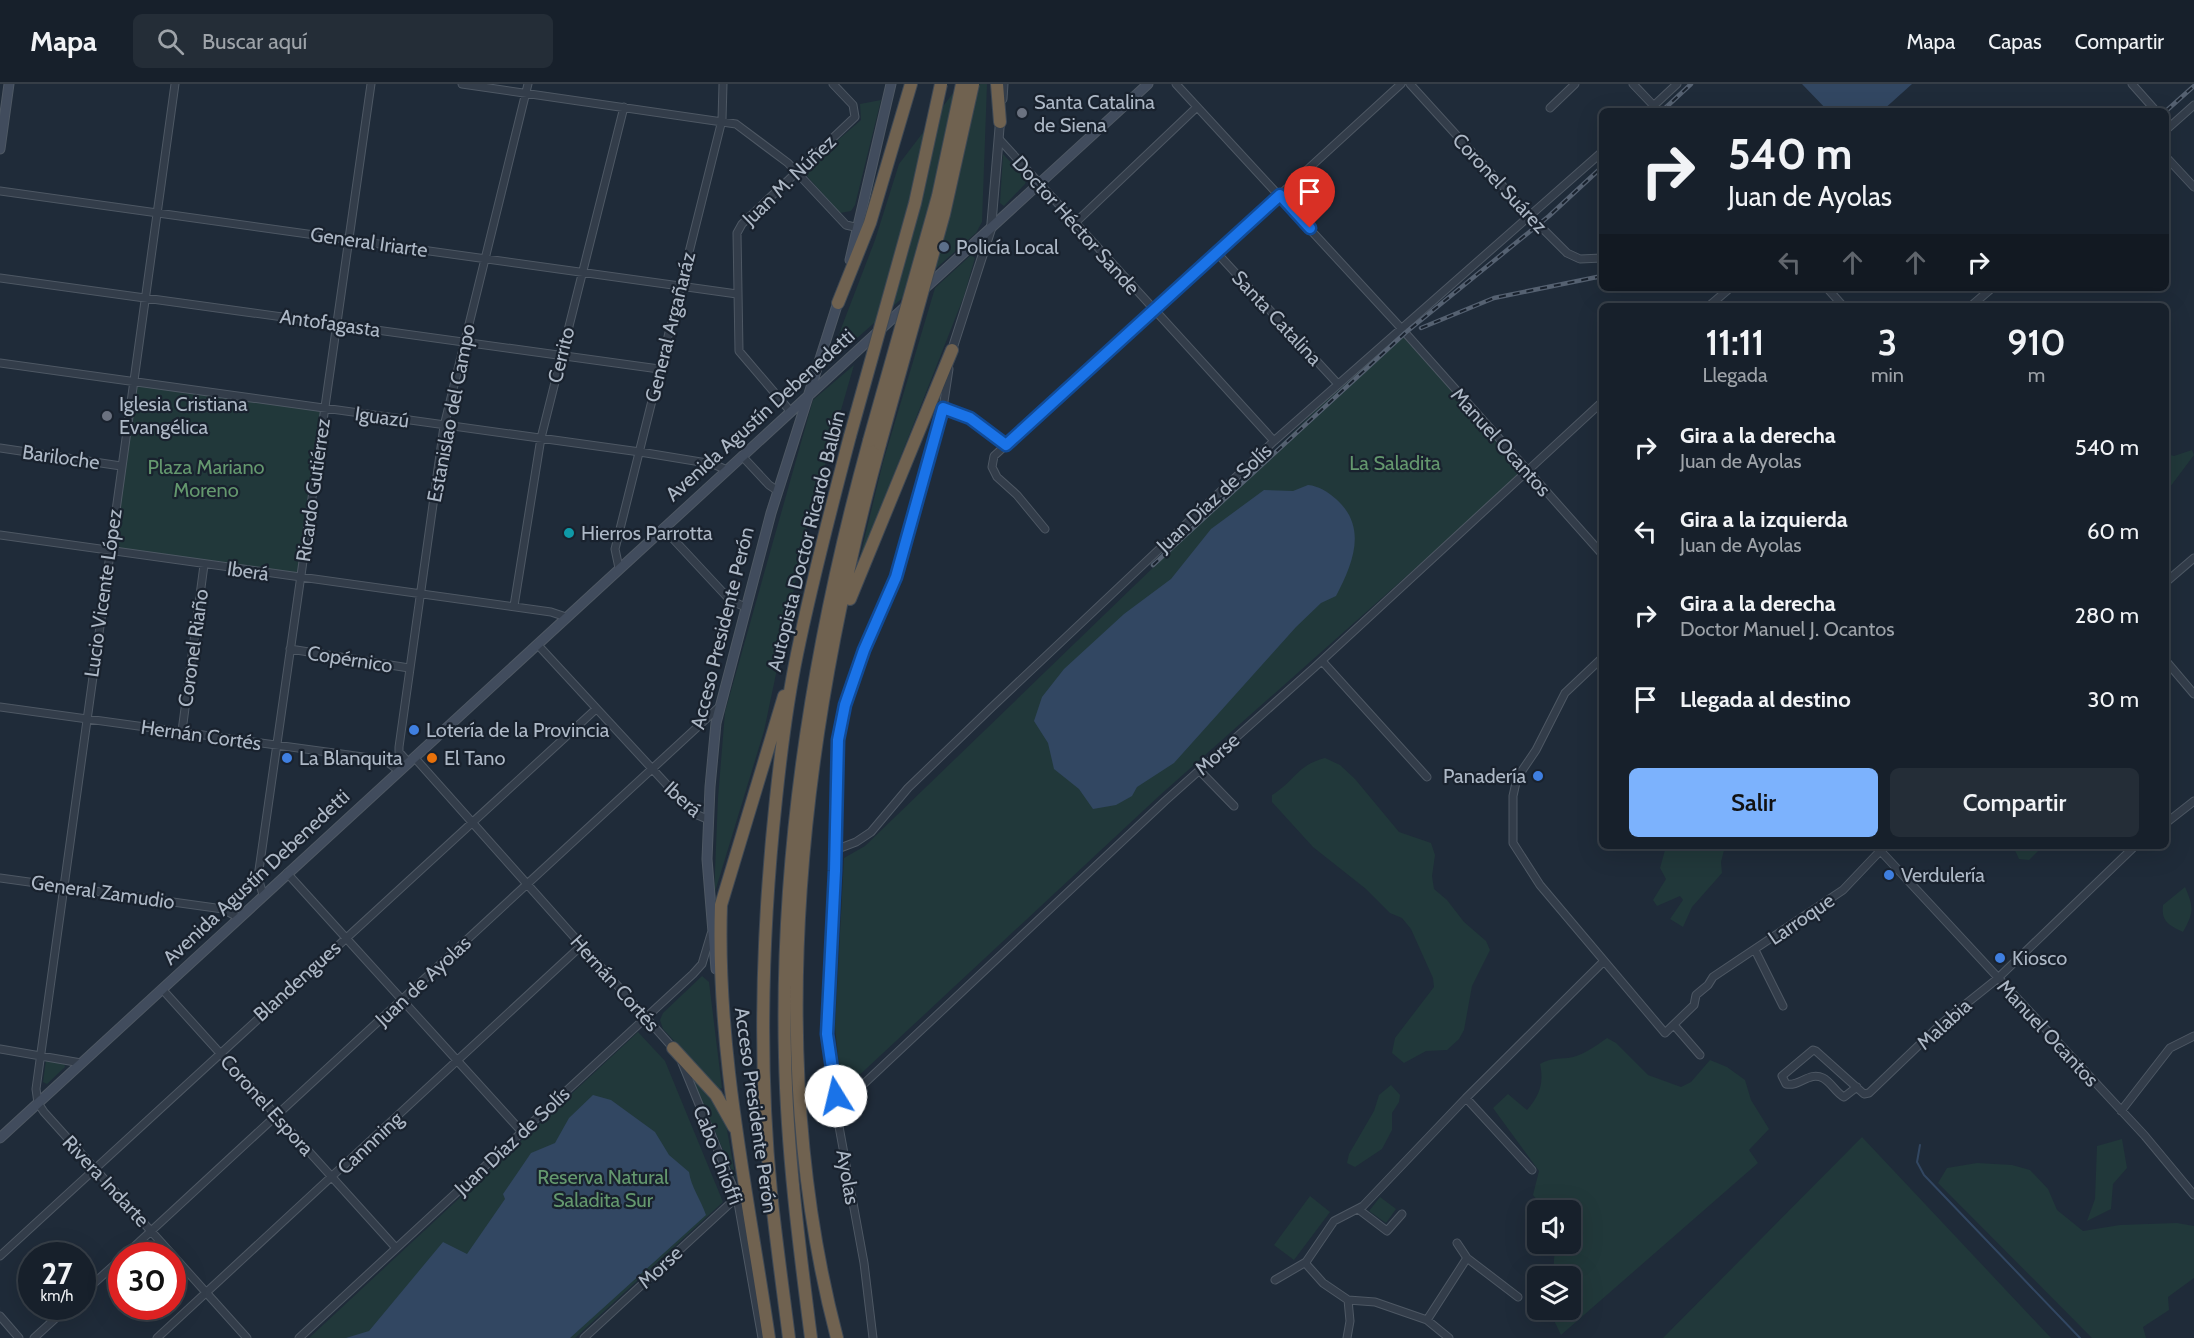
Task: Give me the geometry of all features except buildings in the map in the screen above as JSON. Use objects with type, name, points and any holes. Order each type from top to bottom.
[{"type":"highway","points":[[838,303],[870,224],[911,84]]},
{"type":"highway","name":"Autopista Doctor Ricardo Balbín","points":[[789,1338],[771,1192],[763,987],[770,853],[780,763],[797,655],[818,557],[915,203],[941,84]]},
{"type":"highway","name":"Autopista Doctor Ricardo Balbín","points":[[811,1338],[799,1251],[785,1055],[788,910],[805,743],[837,568],[875,443],[935,207],[962,84]]},
{"type":"highway","name":"Acceso Presidente Perón","points":[[837,1338],[813,1220],[801,1108],[800,917],[804,853],[830,664],[875,443],[944,214],[973,84]]},
{"type":"highway","points":[[998,84],[1000,122]]},
{"type":"highway","points":[[830,664],[857,579],[952,350]]},
{"type":"highway","points":[[721,1001],[721,905],[797,655]]},
{"type":"highway","name":"Acceso Presidente Perón","points":[[721,1001],[770,1338]]},
{"type":"highway","points":[[673,1048],[722,1104],[739,1137]]},
{"type":"main road","points":[[0,149],[9,84]]},
{"type":"main road","name":"Acceso Presidente Perón","points":[[721,1001],[711,934],[707,819],[720,705],[778,491],[811,393],[859,228],[891,84]]},
{"type":"main road","name":"Avenida Agustín Debenedetti","points":[[0,1138],[1148,84]]},
{"type":"street","name":"Lucio Vicente López","points":[[38,1103],[36,1089],[40,1054],[175,84]]},
{"type":"street","name":"Ricardo Gutiérrez","points":[[263,895],[258,877],[371,84]]},
{"type":"street","points":[[462,84],[722,120],[744,129],[796,172],[846,225],[859,228]]},
{"type":"street","name":"Estanislao del Campo","points":[[399,747],[444,426],[528,84]]},
{"type":"street","name":"General Argañaráz","points":[[619,568],[615,549],[722,120],[723,84]]},
{"type":"street","name":"Juan M. Núñez","points":[[791,412],[742,356],[738,346],[738,228],[855,117],[853,105],[833,84]]},
{"type":"street","points":[[952,350],[991,229],[1004,84]]},
{"type":"street","name":"Manuel Ocantos","points":[[1176,84],[1401,328],[1599,551]]},
{"type":"street","points":[[1045,529],[993,472],[994,456],[1401,84]]},
{"type":"street","name":"Coronel Suárez","points":[[1410,84],[1530,216],[1574,257],[1586,260],[1599,258]]},
{"type":"street","points":[[1550,108],[1575,84]]},
{"type":"street","points":[[1633,84],[1651,108],[1677,84]]},
{"type":"street","points":[[2132,84],[2153,108]]},
{"type":"street","points":[[2169,125],[2194,105]]},
{"type":"street","name":"Cerrito","points":[[514,606],[541,438],[624,107]]},
{"type":"street","points":[[1075,223],[1197,107]]},
{"type":"street","name":"Doctor Héctor Sande","points":[[1000,140],[1274,441]]},
{"type":"street","name":"Juan Díaz de Solís","points":[[835,850],[856,842],[871,832],[908,788],[1274,441],[1337,383],[1599,155]]},
{"type":"street","points":[[2169,159],[2194,188]]},
{"type":"street","name":"General Iriarte","points":[[0,191],[738,294]]},
{"type":"street","name":"Santa Catalina","points":[[1217,253],[1337,383]]},
{"type":"street","name":"Antofagasta","points":[[0,278],[659,369]]},
{"type":"street","points":[[1712,303],[1726,291]]},
{"type":"street","points":[[1830,291],[1840,303]]},
{"type":"street","points":[[1974,303],[1988,291]]},
{"type":"street","name":"Ayolas","points":[[873,1338],[864,1263],[836,1110],[827,1034],[835,850],[836,758],[845,705],[864,650],[896,577],[943,408],[952,350]]},
{"type":"street","name":"Iguazú","points":[[0,363],[640,452],[713,464],[727,470]]},
{"type":"street","name":"Morse","points":[[836,1110],[1199,771],[1322,661],[1599,405]]},
{"type":"street","points":[[943,408],[970,418],[1006,445]]},
{"type":"street","name":"Bariloche","points":[[0,448],[122,466]]},
{"type":"street","points":[[742,456],[769,485],[778,491]]},
{"type":"street","points":[[663,528],[730,600],[745,607]]},
{"type":"street","name":"Iberá","points":[[0,535],[204,565],[420,592],[551,612],[566,617]]},
{"type":"street","points":[[2169,579],[2194,558]]},
{"type":"street","name":"Coronel Riaño","points":[[182,731],[204,565]]},
{"type":"street","name":"Iberá","points":[[537,644],[693,813],[707,819]]},
{"type":"street","name":"Copérnico","points":[[290,649],[409,668]]},
{"type":"street","points":[[1322,661],[1427,777]]},
{"type":"street","points":[[1599,661],[1565,693],[1536,750],[1517,778],[1513,796],[1513,843],[1540,885],[1665,1033],[1674,1025],[1700,1055]]},
{"type":"street","points":[[2169,665],[2194,694]]},
{"type":"street","name":"Juan de Ayolas","points":[[139,1242],[711,717],[720,705]]},
{"type":"street","name":"Hernán Cortés","points":[[0,707],[385,760],[399,771]]},
{"type":"street","name":"Blandengues","points":[[0,1256],[596,709]]},
{"type":"street","name":"Hernán Cortés","points":[[399,747],[399,752],[411,759],[471,822],[673,1048]]},
{"type":"street","points":[[1199,771],[1234,806]]},
{"type":"street","points":[[2169,821],[2194,801]]},
{"type":"street","name":"Larroque","points":[[1674,1025],[1694,1005],[1696,994],[1708,986],[1713,977],[1843,890],[1878,849]]},
{"type":"street","name":"Manuel Ocantos","points":[[1880,849],[1997,979],[2165,1158],[2194,1195]]},
{"type":"street","name":"Malabia","points":[[1857,1087],[1844,1097],[1819,1076],[1813,1076],[1792,1085],[1786,1083],[1782,1076],[1813,1050],[1857,1087],[1864,1094],[1869,1093],[1942,1023],[1997,979],[2132,849]]},
{"type":"street","points":[[287,873],[522,1132]]},
{"type":"street","name":"General Zamudio","points":[[0,878],[223,909],[239,918]]},
{"type":"street","name":"Juan Díaz de Solís","points":[[299,1338],[698,969],[706,955],[711,934]]},
{"type":"street","name":"Cannning","points":[[157,1338],[581,946]]},
{"type":"street","points":[[1755,950],[1783,1006]]},
{"type":"street","points":[[1275,1280],[1306,1262],[1334,1221],[1358,1209],[1603,962]]},
{"type":"street","name":"Coronel Espora","points":[[162,988],[396,1248]]},
{"type":"street","points":[[2121,1111],[2145,1077],[2170,1048],[2194,1036]]},
{"type":"street","name":"Cabo Chioffi","points":[[673,1048],[681,1061],[737,1197],[762,1338]]},
{"type":"street","points":[[0,1049],[40,1054],[81,1063]]},
{"type":"street","points":[[1466,1098],[1532,1170]]},
{"type":"street","name":"Rivera Indarte","points":[[38,1103],[247,1338]]},
{"type":"street","name":"Morse","points":[[584,1338],[737,1197]]},
{"type":"street","points":[[1358,1209],[1387,1231],[1402,1214]]},
{"type":"street","points":[[1457,1243],[1467,1258],[1518,1298]]},
{"type":"street","points":[[1427,1320],[1467,1258]]},
{"type":"street","points":[[1306,1262],[1323,1283],[1348,1300],[1375,1302],[1427,1320],[1449,1338]]},
{"type":"street","name":"Juan de Ayolas","points":[[96,1281],[108,1271]]},
{"type":"street","points":[[1347,1338],[1350,1321],[1348,1300]]},
{"type":"street","points":[[0,1316],[19,1338]]},
{"type":"street","points":[[34,1338],[54,1320]]},
{"type":"green space","points":[[960,84],[987,84],[982,222],[976,233],[839,354],[835,352],[834,347],[875,240],[899,164]]},
{"type":"green space","points":[[881,100],[855,205],[851,211],[840,213],[807,176],[808,166],[861,120],[860,104]]},
{"type":"green space","points":[[1003,154],[1027,179],[1004,206],[1000,203]]},
{"type":"green space","points":[[971,255],[975,258],[964,296],[858,565],[883,462],[935,288]]},
{"type":"green space","name":"La Saladita","points":[[1401,328],[1526,470],[1159,796],[853,1081],[846,1086],[841,1084],[835,1027],[844,858],[865,846]]},
{"type":"green space","points":[[854,365],[806,531],[764,731],[714,895],[718,798],[725,712],[813,400]]},
{"type":"green space","name":"Plaza Mariano Moreno","points":[[133,381],[325,409],[300,578],[110,550]]},
{"type":"green space","points":[[2192,450],[2194,455],[2169,487],[2169,455],[2174,456]]},
{"type":"green space","points":[[1325,758],[1340,765],[1355,779],[1399,832],[1431,843],[1435,855],[1432,876],[1434,889],[1447,900],[1464,922],[1486,941],[1490,950],[1472,986],[1464,1030],[1459,1039],[1447,1050],[1426,1051],[1404,1063],[1392,1053],[1395,1038],[1434,987],[1433,978],[1411,929],[1402,918],[1390,913],[1366,889],[1313,847],[1272,802],[1272,795],[1302,769]]},
{"type":"green space","points":[[1724,849],[1721,862],[1722,873],[1692,907],[1683,927],[1670,919],[1683,900],[1680,896],[1657,906],[1653,900],[1666,879],[1660,868],[1665,850]]},
{"type":"green space","points":[[2014,849],[2040,849],[2029,860],[2019,859]]},
{"type":"green space","points":[[2185,887],[2192,910],[2183,932],[2167,922],[2163,915],[2163,905]]},
{"type":"green space","points":[[702,976],[709,982],[722,1088],[719,1089],[663,1029],[660,1020],[663,1013]]},
{"type":"green space","name":"Reserva Natural Saladita Sur","points":[[638,1032],[665,1061],[723,1202],[575,1338],[309,1338]]},
{"type":"green space","points":[[1607,1038],[1616,1043],[1648,1075],[1681,1087],[1691,1082],[1710,1060],[1727,1067],[1745,1080],[1751,1100],[1769,1129],[1749,1150],[1758,1163],[1581,1318],[1581,1266],[1554,1266],[1554,1254],[1581,1254],[1581,1200],[1537,1200],[1533,1195],[1539,1171],[1493,1108],[1508,1094],[1527,1110],[1540,1088],[1540,1064],[1578,1055]]},
{"type":"green space","points":[[46,1060],[64,1063],[65,1067],[47,1084],[43,1082]]},
{"type":"green space","points":[[696,1077],[725,1119],[736,1180],[692,1078]]},
{"type":"green space","points":[[1391,1085],[1400,1095],[1399,1102],[1392,1113],[1392,1130],[1382,1149],[1355,1167],[1347,1163],[1349,1154],[1374,1111],[1379,1095]]},
{"type":"green space","points":[[1862,1137],[2051,1338],[1663,1338]]},
{"type":"green space","points":[[2122,1139],[2127,1168],[2113,1184],[2111,1209],[2087,1221],[2095,1199],[2097,1146]]},
{"type":"green space","points":[[1977,1163],[2012,1165],[2030,1170],[2048,1189],[2057,1210],[2083,1231],[2120,1225],[2177,1223],[2194,1226],[2194,1278],[2168,1297],[2169,1310],[2143,1327],[2146,1338],[2092,1338],[1938,1183],[1947,1168]]},
{"type":"green space","points":[[1310,1196],[1330,1212],[1294,1260],[1274,1245]]},
{"type":"green space","points":[[1380,1197],[1396,1209],[1386,1223],[1369,1211]]},
{"type":"green space","points":[[1554,1320],[1578,1320],[1561,1335]]},
{"type":"water","points":[[1802,84],[1912,84],[1885,108],[1825,108]]},
{"type":"water","points":[[1308,485],[1320,488],[1333,496],[1346,510],[1352,521],[1355,534],[1352,559],[1336,596],[1321,603],[1296,627],[1174,763],[1137,787],[1132,796],[1116,805],[1093,809],[1079,789],[1054,769],[1048,743],[1034,721],[1042,697],[1064,669],[1124,614],[1171,579],[1211,529],[1264,490],[1293,491]]},
{"type":"water","name":"Reserva Natural Saladita Sur","points":[[593,1095],[611,1100],[655,1132],[669,1155],[689,1172],[706,1215],[570,1338],[346,1338],[369,1331],[443,1242],[467,1254],[505,1199],[503,1194],[531,1153],[555,1143],[569,1118]]},
{"type":"waterway","points":[[1920,1145],[1917,1162],[1924,1175],[2080,1338]]},
{"type":"railway","points":[[1665,108],[1691,84]]},
{"type":"railway","points":[[2169,108],[2194,86]]},
{"type":"railway","points":[[1153,565],[1405,333],[1549,216],[1599,170]]},
{"type":"railway","points":[[1421,328],[1494,298],[1599,277]]},
{"type":"place","name":"Santa Catalina de Siena","points":[[1022,113]]},
{"type":"place","name":"Policía Local","points":[[944,247]]},
{"type":"place","name":"Iglesia Cristiana Evangélica","points":[[107,416]]},
{"type":"place","name":"Hierros Parrotta","points":[[569,533]]},
{"type":"place","name":"Lotería de la Provincia","points":[[414,730]]},
{"type":"place","name":"La Blanquita","points":[[287,758]]},
{"type":"place","name":"El Tano","points":[[432,758]]},
{"type":"place","name":"Panadería","points":[[1538,776]]},
{"type":"place","name":"Verdulería","points":[[1889,875]]},
{"type":"place","name":"Kiosco","points":[[2000,958]]},
{"type":"route","points":[[836,1096],[827,1034],[835,871],[838,740],[845,705],[864,650],[896,577],[943,408],[970,418],[1006,445],[1280,195],[1310,228]]}]
